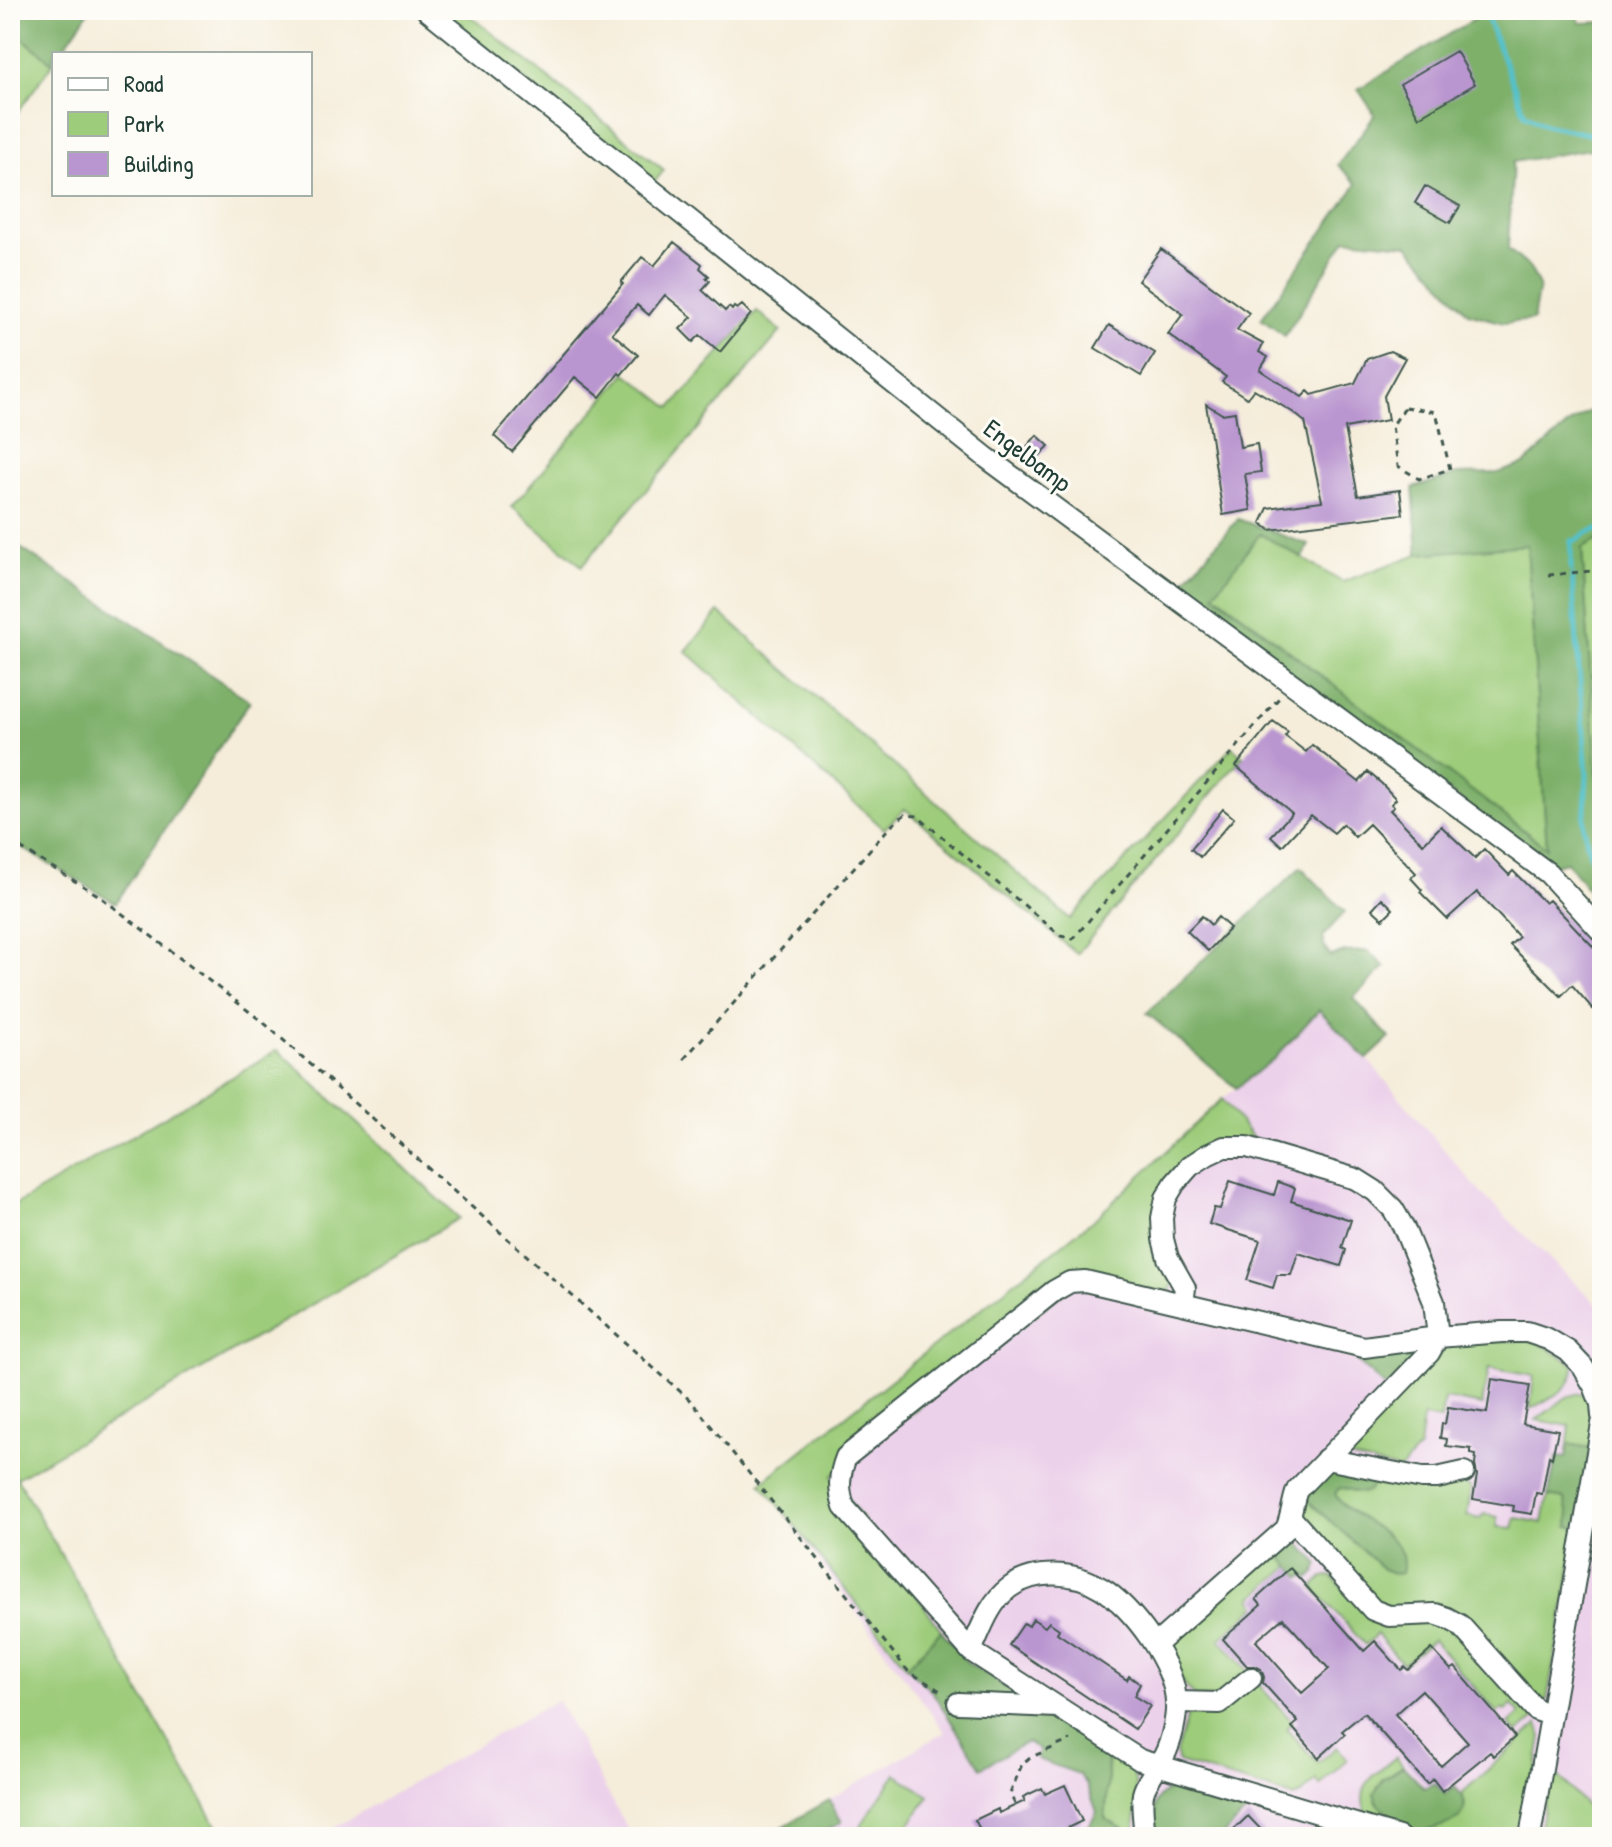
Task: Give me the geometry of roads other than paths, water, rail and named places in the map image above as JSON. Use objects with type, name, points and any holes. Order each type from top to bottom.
[{"type":"street","name":"Engelbamp","points":[[427,10],[987,458],[1548,873],[1602,932]]},
{"type":"street","points":[[1155,1645],[1286,1529],[1297,1490],[1429,1353],[1438,1337],[1434,1302],[1404,1228],[1393,1209],[1375,1191],[1356,1179],[1247,1147],[1224,1147],[1207,1155],[1190,1166],[1166,1198],[1162,1218],[1163,1239],[1168,1258],[1185,1288],[1183,1304]]},
{"type":"street","points":[[1399,1837],[1140,1760],[971,1651],[844,1507],[839,1491],[839,1474],[846,1457],[1054,1291],[1070,1282],[1085,1281],[1364,1347],[1438,1337],[1527,1332],[1548,1339],[1568,1351],[1583,1367],[1601,1404],[1602,1416]]},
{"type":"street","points":[[1530,1837],[1602,1424]]},
{"type":"street","points":[[1326,1459],[1422,1478],[1464,1472]]},
{"type":"street","points":[[1291,1518],[1373,1610],[1389,1616],[1435,1614],[1460,1625],[1536,1710],[1551,1715]]},
{"type":"street","points":[[971,1651],[992,1606],[1008,1589],[1028,1577],[1051,1574],[1077,1577],[1101,1587],[1123,1605],[1155,1645],[1172,1682],[1177,1702],[1166,1753],[1143,1794],[1145,1837]]},
{"type":"street","points":[[1177,1702],[1220,1703],[1251,1678]]},
{"type":"street","points":[[958,1703],[1058,1707]]},
{"type":"waterway","points":[[1484,10],[1525,114],[1545,125],[1602,137]]},
{"type":"waterway","points":[[1571,570],[1571,541],[1602,528]]},
{"type":"waterway","points":[[1572,576],[1587,775],[1584,828],[1590,856],[1602,878]]}]
